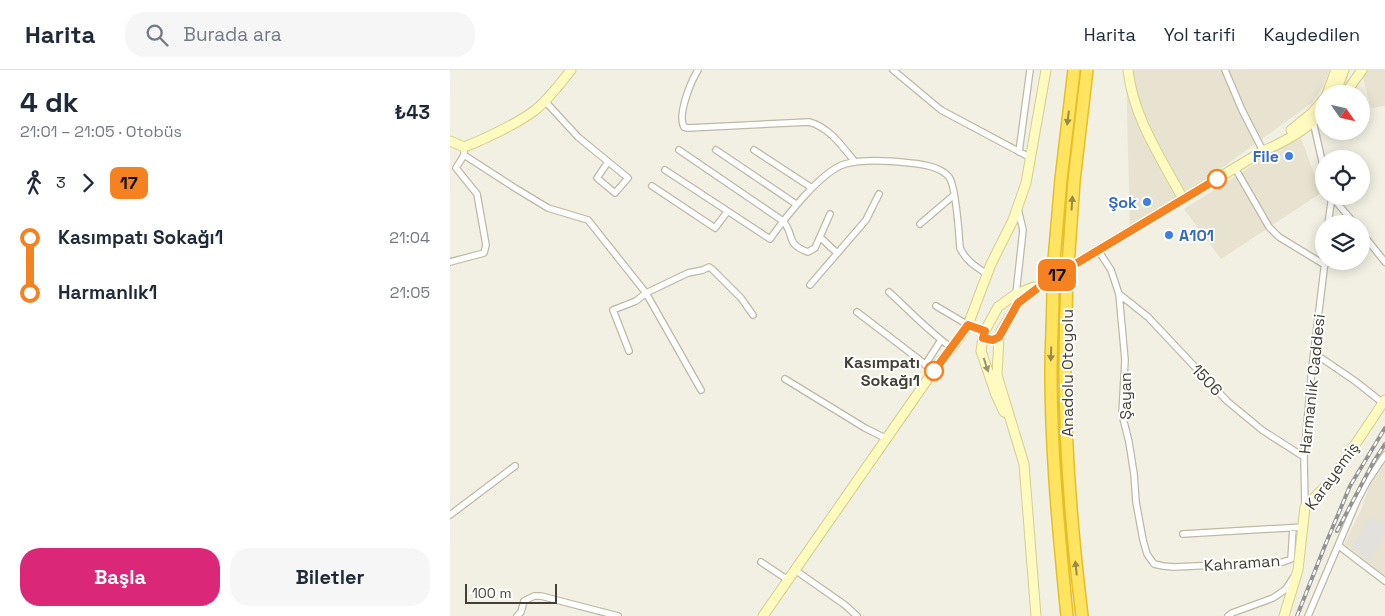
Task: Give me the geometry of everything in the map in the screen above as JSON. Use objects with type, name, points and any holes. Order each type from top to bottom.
[{"type":"highway","name":"Anadolu Otoyolu","points":[[1067,616],[1059,533],[1053,425],[1050,285],[1074,70]]},
{"type":"highway","name":"Anadolu Otoyolu","points":[[1082,616],[1072,532],[1065,370],[1067,279],[1074,181],[1088,70]]},
{"type":"main road","points":[[450,141],[464,151],[534,111],[571,70]]},
{"type":"main road","points":[[763,616],[968,325],[987,274],[1003,237],[1013,220],[1026,183],[1046,70]]},
{"type":"main road","points":[[1340,72],[1350,70]]},
{"type":"main road","points":[[1131,72],[1134,103],[1142,123],[1183,199]]},
{"type":"main road","points":[[1340,72],[1350,81],[1359,74]]},
{"type":"main road","points":[[1335,85],[1340,72]]},
{"type":"main road","points":[[1351,85],[1359,74]]},
{"type":"main road","points":[[968,325],[993,340],[1000,334],[1018,303],[1050,285],[1098,250],[1263,151],[1315,110]]},
{"type":"main road","points":[[1263,151],[1280,144],[1315,119]]},
{"type":"main road","points":[[1016,437],[993,386],[981,351],[984,334],[990,319],[998,308],[1016,294],[1050,285]]},
{"type":"main road","points":[[990,319],[998,326],[1000,334],[997,375],[1024,464],[1036,616]]},
{"type":"main road","name":"Karayemiş","points":[[1284,616],[1298,570],[1305,507],[1330,482],[1384,402]]},
{"type":"street","points":[[698,70],[684,104],[682,120],[684,127],[809,122],[816,124],[832,136],[855,162]]},
{"type":"street","points":[[893,70],[941,110],[1031,158]]},
{"type":"street","points":[[1019,152],[1030,70]]},
{"type":"street","points":[[1225,70],[1242,110],[1263,151]]},
{"type":"street","points":[[544,100],[578,137],[628,178],[615,193],[597,178],[608,162]]},
{"type":"street","points":[[679,150],[783,221],[788,227],[792,240],[797,247],[808,252],[815,248],[830,214]]},
{"type":"street","points":[[716,150],[796,204]]},
{"type":"street","points":[[754,150],[812,188]]},
{"type":"street","points":[[450,262],[484,253],[486,245],[477,194],[456,168],[464,151],[514,188],[548,208],[588,220],[646,293],[701,390]]},
{"type":"street","points":[[665,170],[770,239],[796,204],[836,168],[844,164],[855,162],[904,162],[922,164],[938,170],[950,178],[960,248],[971,264],[987,274]]},
{"type":"street","points":[[1235,168],[1269,227],[1279,237],[1315,257]]},
{"type":"street","points":[[652,186],[715,228],[727,212]]},
{"type":"street","points":[[810,285],[866,220],[879,194]]},
{"type":"street","points":[[920,224],[954,196]]},
{"type":"street","points":[[1339,205],[1347,215]]},
{"type":"street","points":[[1016,294],[1023,230],[1017,207]]},
{"type":"street","points":[[820,238],[837,254]]},
{"type":"street","points":[[1370,243],[1385,262]]},
{"type":"street","name":"Şayan","points":[[1098,250],[1111,270],[1119,294],[1125,360],[1122,414],[1134,474],[1136,502],[1147,554],[1154,564],[1163,566]]},
{"type":"street","points":[[629,351],[613,310],[636,301],[646,293],[688,272],[703,270],[709,267],[730,285],[753,315]]},
{"type":"street","name":"Harmanlık Caddesi","points":[[1305,507],[1304,457],[1324,270]]},
{"type":"street","points":[[889,292],[952,348]]},
{"type":"street","name":"1506","points":[[1119,294],[1148,317],[1227,401],[1262,430],[1304,457]]},
{"type":"street","points":[[936,306],[968,325]]},
{"type":"street","points":[[857,312],[934,371]]},
{"type":"street","points":[[925,365],[941,340]]},
{"type":"street","points":[[1314,353],[1384,402]]},
{"type":"street","points":[[785,379],[887,439]]},
{"type":"street","points":[[1308,616],[1357,501],[1385,455]]},
{"type":"street","points":[[450,516],[515,466]]},
{"type":"street","points":[[1183,534],[1304,527]]},
{"type":"street","name":"Kahraman","points":[[1163,566],[1283,562],[1291,559],[1293,528]]},
{"type":"street","points":[[1339,546],[1385,581]]},
{"type":"street","points":[[761,562],[788,580]]},
{"type":"street","points":[[795,570],[845,605],[857,616]]},
{"type":"street","points":[[1228,616],[1273,598],[1286,589],[1298,570]]},
{"type":"street","points":[[517,616],[522,612],[524,601],[534,596],[541,596],[618,616]]},
{"type":"shaded area","points":[[1126,70],[1330,70],[1323,85],[1315,85],[1315,98],[1312,103],[1130,234]]},
{"type":"shaded area","points":[[1361,70],[1385,70],[1385,106],[1371,108],[1370,85],[1365,85]]},
{"type":"shaded area","points":[[1300,135],[1315,176],[1315,197],[1221,259],[1184,209]]},
{"type":"shaded area","points":[[1385,463],[1385,576],[1344,544],[1361,510],[1369,487]]},
{"type":"shaded area","points":[[1370,517],[1385,522],[1385,534],[1370,561],[1352,548]]},
{"type":"railway","points":[[1297,616],[1350,486],[1385,428]]},
{"type":"railway","points":[[1337,531],[1385,444]]},
{"type":"bus line","name":"17","points":[[934,371],[968,325],[985,331],[983,338],[993,340],[999,337],[1018,303],[1047,281],[1217,179]]},
{"type":"place","name":"File","points":[[1289,156]]},
{"type":"place","name":"Şok","points":[[1147,202]]},
{"type":"place","name":"A101","points":[[1169,235]]},
{"type":"place","name":"Kasımpatı Sokağı1","points":[[934,371]]}]
